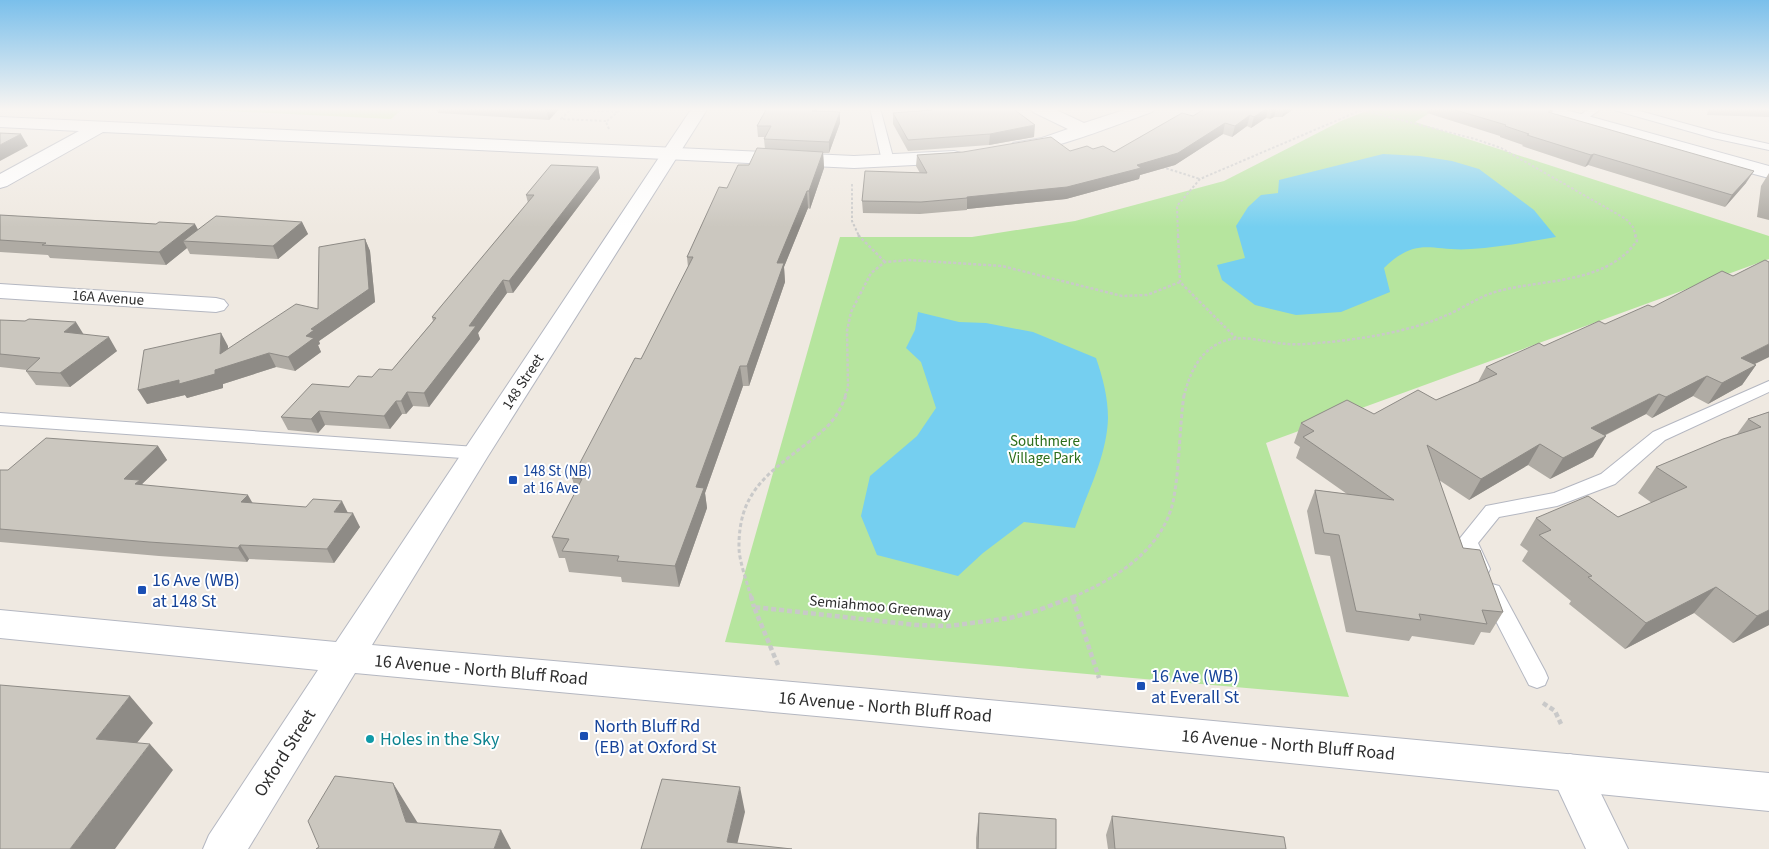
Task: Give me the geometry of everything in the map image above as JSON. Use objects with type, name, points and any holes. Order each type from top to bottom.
[{"type":"street","points":[[0,182],[62,148]]},
{"type":"street","points":[[535,148],[854,162],[888,162],[972,155]]},
{"type":"street","name":"148 Street","points":[[346,657],[674,148]]},
{"type":"street","points":[[999,150],[1015,148]]},
{"type":"street","points":[[1678,148],[1769,172]]},
{"type":"street","name":"16A Avenue","points":[[0,291],[216,305]]},
{"type":"street","name":"16 Avenue - North Bluff Road","points":[[0,624],[851,703],[1769,792]]},
{"type":"street","name":"Oxford Street","points":[[224,849],[346,657]]},
{"type":"street","points":[[1570,772],[1607,849]]},
{"type":"lane","points":[[885,148],[888,162]]},
{"type":"lane","points":[[1537,678],[1467,542],[1492,512],[1557,499],[1608,478],[1659,436],[1769,386]]},
{"type":"lane","points":[[0,419],[476,453]]},
{"type":"path","points":[[1236,338],[1180,282],[1177,206],[1200,179],[1274,148]]},
{"type":"path","name":"Semiahmoo Greenway","points":[[754,607],[943,626],[990,622],[1073,599],[1137,560],[1156,539],[1166,523],[1174,505],[1182,403],[1189,378],[1206,350],[1222,341],[1236,338],[1290,344],[1317,343],[1369,336],[1435,320],[1492,293],[1562,279],[1599,269],[1625,255],[1637,241],[1633,227],[1626,219],[1499,148]]},
{"type":"path","points":[[854,162],[850,214],[855,231],[865,245],[885,262]]},
{"type":"path","points":[[1155,164],[1200,179]]},
{"type":"path","points":[[767,641],[754,607],[739,550],[742,515],[753,491],[768,473],[822,432],[833,422],[842,406],[848,388],[848,331],[851,312],[871,273],[885,262],[909,260],[1002,266],[1128,298],[1141,297],[1180,282]]},
{"type":"path","points":[[1073,599],[1099,678]]},
{"type":"green space","name":"Southmere Village Park","points":[[1289,148],[1495,148],[1769,236],[1769,259],[1266,443],[1349,697],[725,642],[840,237],[972,237],[1075,221],[1224,181]]},
{"type":"water","points":[[1383,154],[1420,156],[1452,161],[1479,169],[1534,210],[1556,237],[1482,248],[1416,248],[1396,258],[1384,268],[1390,292],[1341,312],[1296,315],[1255,305],[1222,280],[1217,265],[1245,258],[1236,226],[1248,207],[1261,195],[1278,193],[1279,180]]},
{"type":"water","points":[[918,312],[959,322],[986,323],[1033,332],[1096,358],[1106,396],[1108,410],[1107,432],[1096,474],[1075,528],[1024,522],[983,553],[958,576],[877,555],[861,516],[870,476],[917,436],[936,408],[921,362],[906,348],[915,330]]},
{"type":"building","points":[[757,148],[823,152],[809,191],[807,191],[777,263],[784,263],[747,366],[740,366],[696,487],[704,488],[675,566],[617,561],[619,556],[562,551],[569,539],[552,537],[582,479],[572,478],[635,358],[641,359],[693,257],[687,257],[719,187],[727,188],[738,165],[749,165]]},
{"type":"building","points":[[989,148],[1065,148],[1070,151],[1081,148],[1106,148],[1114,152],[1122,148],[1186,148],[1178,153],[1137,165],[1141,168],[1067,187],[921,202],[862,201],[865,171],[927,173],[917,155],[963,152]]},
{"type":"building","points":[[1567,148],[1672,148],[1754,171],[1732,195],[1594,154],[1591,155]]},
{"type":"building","points":[[551,165],[598,167],[509,281],[503,280],[469,326],[476,326],[424,393],[407,392],[401,401],[396,401],[384,416],[319,411],[311,419],[281,417],[312,384],[349,387],[358,376],[372,377],[379,369],[392,370],[436,318],[432,317],[534,195],[526,195]]},
{"type":"building","points":[[0,215],[156,224],[159,222],[195,224],[159,252],[42,245],[46,243],[0,240]]},
{"type":"building","points":[[216,216],[302,222],[273,246],[183,241]]},
{"type":"building","points":[[365,239],[369,289],[311,329],[314,330],[306,336],[314,338],[288,357],[269,353],[215,370],[215,374],[179,384],[179,380],[138,390],[144,350],[221,333],[220,354],[296,304],[318,309],[319,247]]},
{"type":"building","points":[[1765,260],[1769,262],[1769,344],[1741,358],[1756,365],[1722,383],[1707,376],[1666,397],[1659,394],[1591,428],[1606,436],[1563,458],[1540,444],[1481,479],[1427,445],[1463,548],[1480,550],[1503,612],[1482,610],[1487,624],[1419,614],[1421,620],[1356,611],[1339,535],[1324,533],[1315,490],[1394,500],[1303,437],[1314,431],[1301,423],[1347,400],[1374,414],[1418,390],[1436,400],[1497,374],[1486,367],[1539,343],[1544,346],[1599,321],[1605,324],[1648,305],[1653,307],[1722,271],[1733,276]]},
{"type":"building","points":[[29,319],[76,322],[64,332],[109,337],[60,373],[26,371],[40,358],[0,354],[0,320],[25,321]]},
{"type":"building","points":[[1769,412],[1769,610],[1757,616],[1716,587],[1646,623],[1588,577],[1592,576],[1539,535],[1551,530],[1536,518],[1588,496],[1618,517],[1687,487],[1656,467],[1723,439],[1761,427],[1748,419]]},
{"type":"building","points":[[46,438],[158,446],[124,479],[140,480],[135,484],[248,495],[241,502],[306,507],[313,499],[342,501],[334,512],[353,513],[327,549],[240,545],[238,548],[0,529],[0,470],[8,470]]},
{"type":"building","points":[[0,685],[130,696],[96,739],[150,744],[70,849],[0,849]]},
{"type":"building","points":[[335,776],[393,783],[406,822],[501,830],[494,849],[316,849],[319,847],[308,821]]},
{"type":"building","points":[[662,779],[740,787],[727,842],[792,849],[641,849]]},
{"type":"building","points":[[979,813],[1056,819],[1056,849],[978,849]]},
{"type":"building","points":[[1112,816],[1284,837],[1286,849],[1115,849]]},
{"type":"place","name":"148 St (NB) at 16 Ave","points":[[513,480]]},
{"type":"place","name":"16 Ave (WB) at 148 St","points":[[142,590]]},
{"type":"place","name":"16 Ave (WB) at Everall St","points":[[1141,686]]},
{"type":"place","name":"North Bluff Rd (EB) at Oxford St","points":[[584,736]]},
{"type":"place","name":"Holes in the Sky","points":[[370,739]]}]
